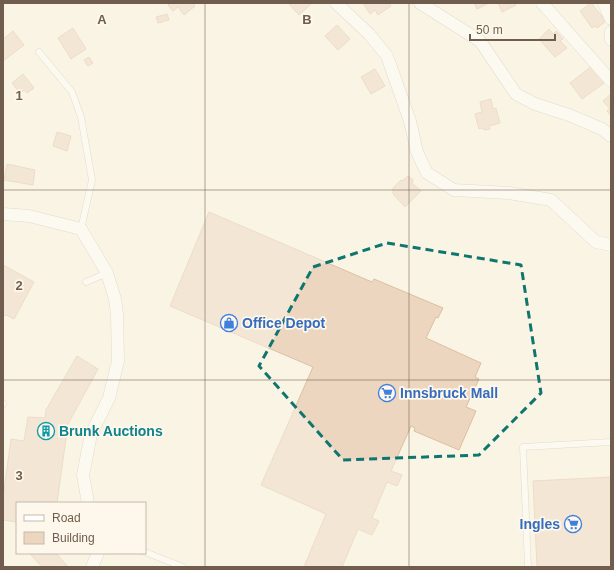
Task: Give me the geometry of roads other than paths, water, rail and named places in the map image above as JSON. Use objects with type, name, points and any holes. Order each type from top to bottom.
[{"type":"street","points":[[336,3],[368,34],[387,56],[410,121],[417,152],[427,173],[454,190],[510,193],[551,200],[596,242],[611,245]]},
{"type":"street","points":[[420,3],[480,41],[516,94],[535,104],[568,115],[602,129],[611,136]]},
{"type":"street","points":[[542,3],[611,81]]},
{"type":"street","points":[[604,3],[611,19]]},
{"type":"street","points":[[611,32],[611,40]]},
{"type":"street","points":[[3,214],[29,216],[81,229],[107,272],[115,299],[118,361],[108,398],[91,434],[83,475],[88,502]]},
{"type":"street","points":[[92,567],[98,554]]},
{"type":"lane","points":[[39,52],[72,92],[81,117],[92,180],[81,229]]},
{"type":"lane","points":[[86,282],[107,272]]},
{"type":"lane","points":[[528,567],[523,448],[611,442]]},
{"type":"lane","points":[[146,552],[183,567]]},
{"type":"place","name":"Office Depot","points":[[229,323]]},
{"type":"place","name":"Innsbruck Mall","points":[[387,393]]},
{"type":"place","name":"Brunk Auctions","points":[[46,431]]},
{"type":"place","name":"Ingles","points":[[573,524]]}]
